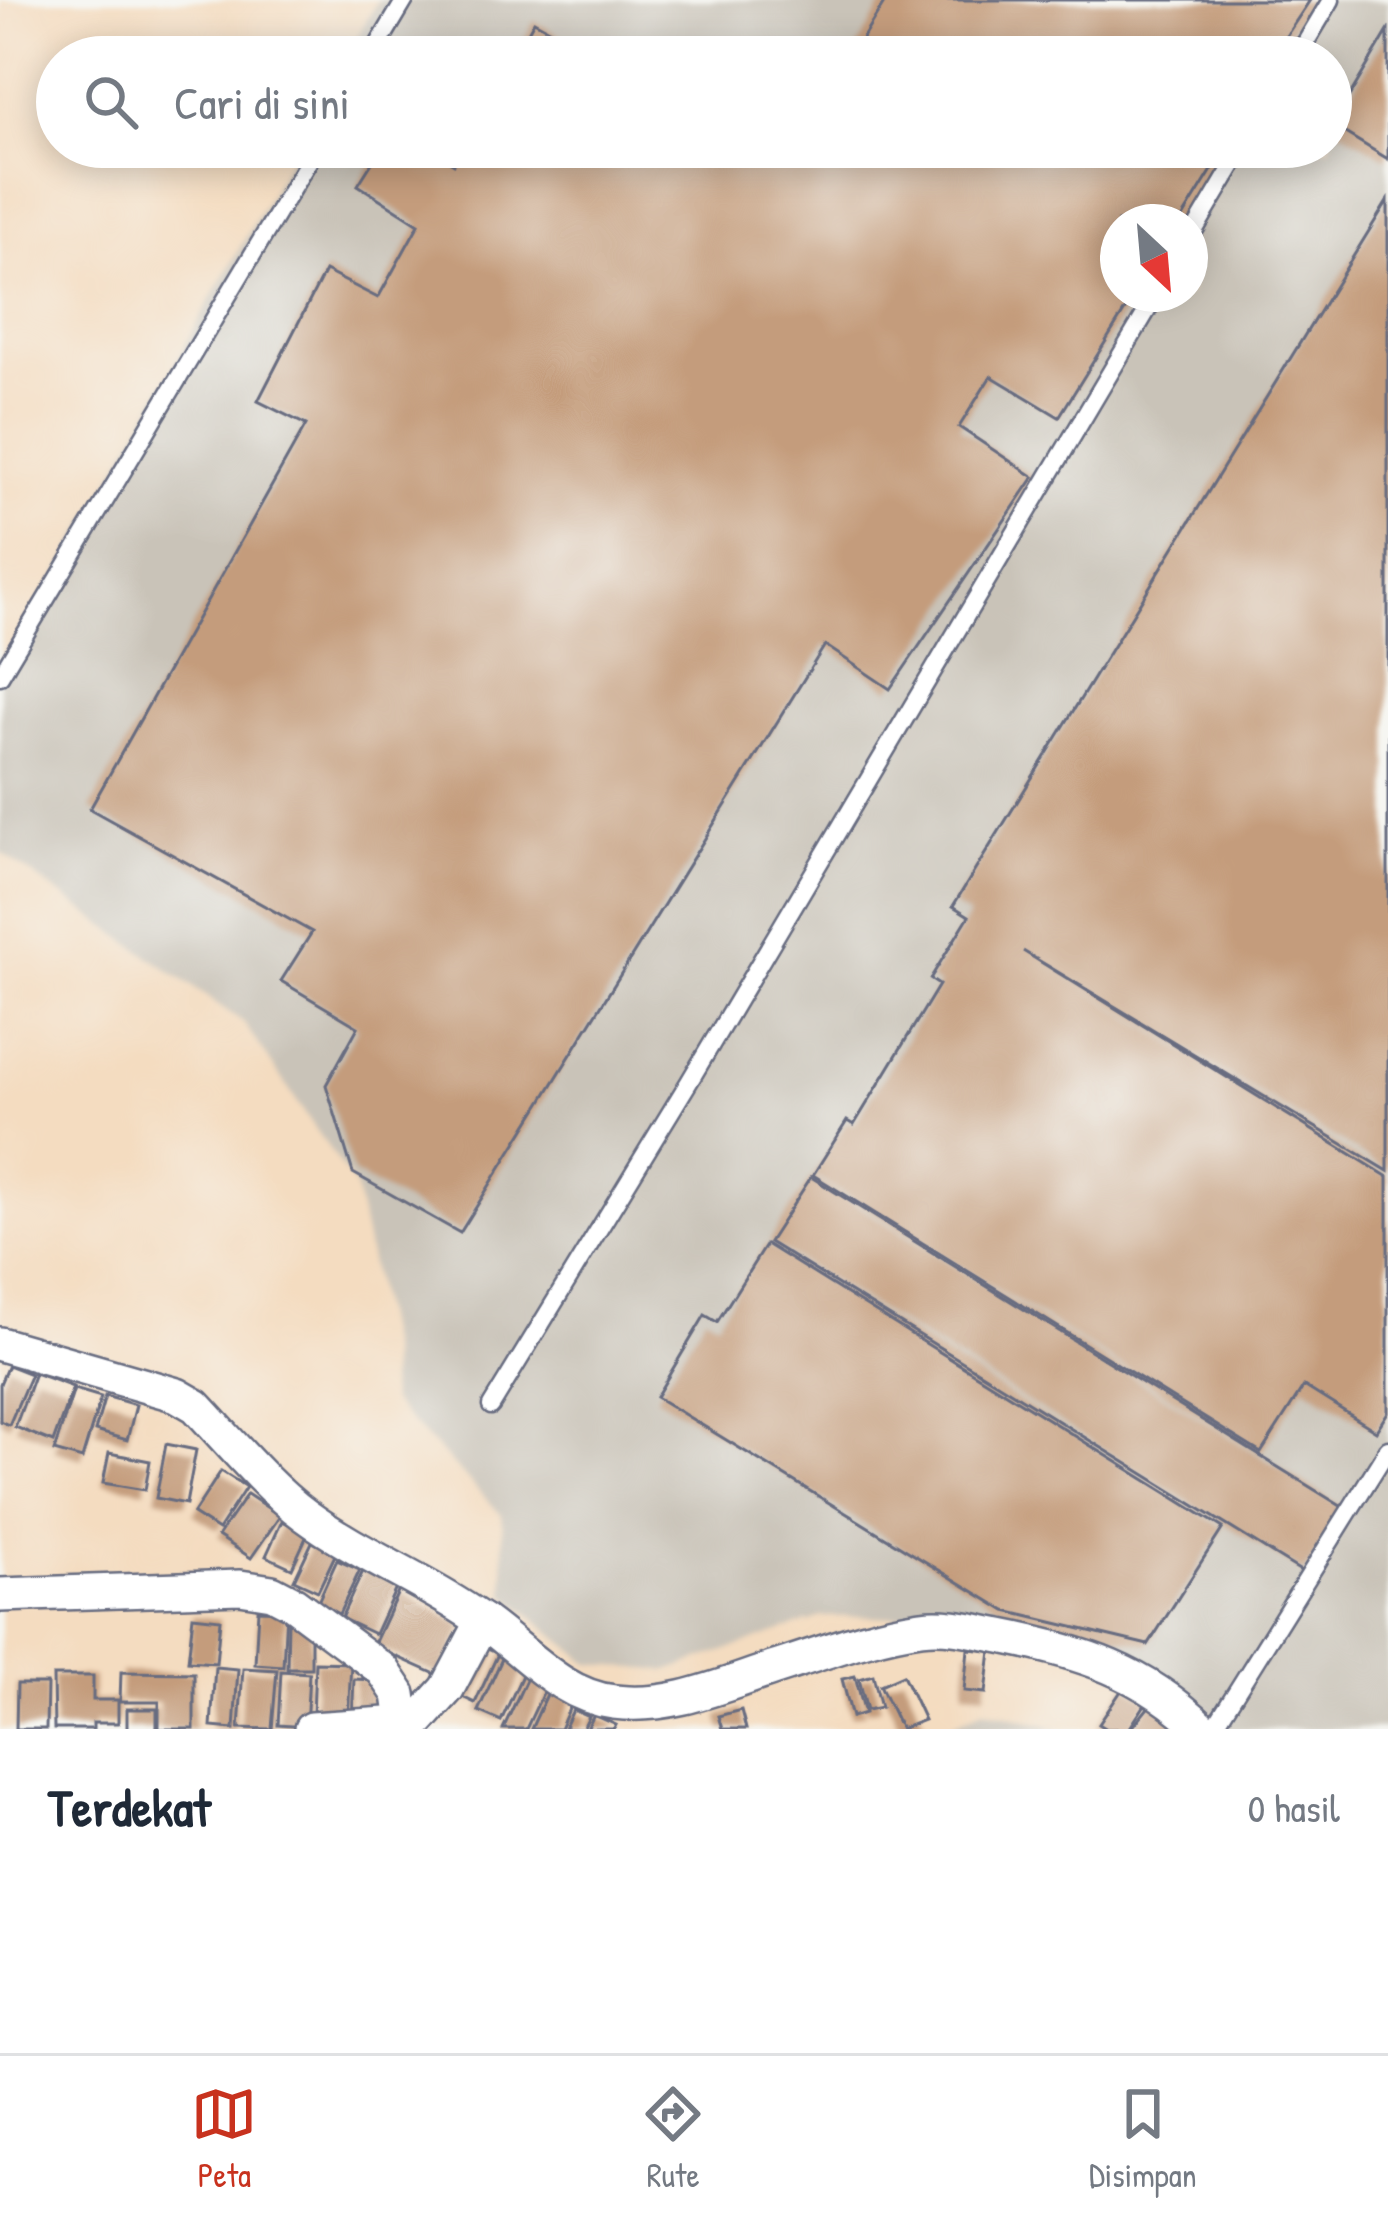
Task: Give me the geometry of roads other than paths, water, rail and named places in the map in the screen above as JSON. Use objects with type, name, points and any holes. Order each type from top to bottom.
[{"type":"street","points":[[0,1344],[177,1395],[196,1406],[303,1514],[483,1621],[573,1689],[607,1701],[637,1704],[707,1691],[879,1637],[923,1626],[956,1627],[1053,1646],[1118,1667],[1173,1700],[1203,1729]]},
{"type":"street","points":[[0,1595],[240,1587],[272,1592],[383,1670],[421,1714]]},
{"type":"street","points":[[311,1729],[421,1714],[483,1621]]},
{"type":"lane","points":[[384,36],[405,0]]},
{"type":"lane","points":[[1310,36],[1331,0]]},
{"type":"lane","points":[[0,676],[304,168]]},
{"type":"lane","points":[[1208,208],[1232,168]]},
{"type":"lane","points":[[491,1406],[689,1082],[1145,312]]},
{"type":"lane","points":[[1213,1729],[1388,1449]]}]
